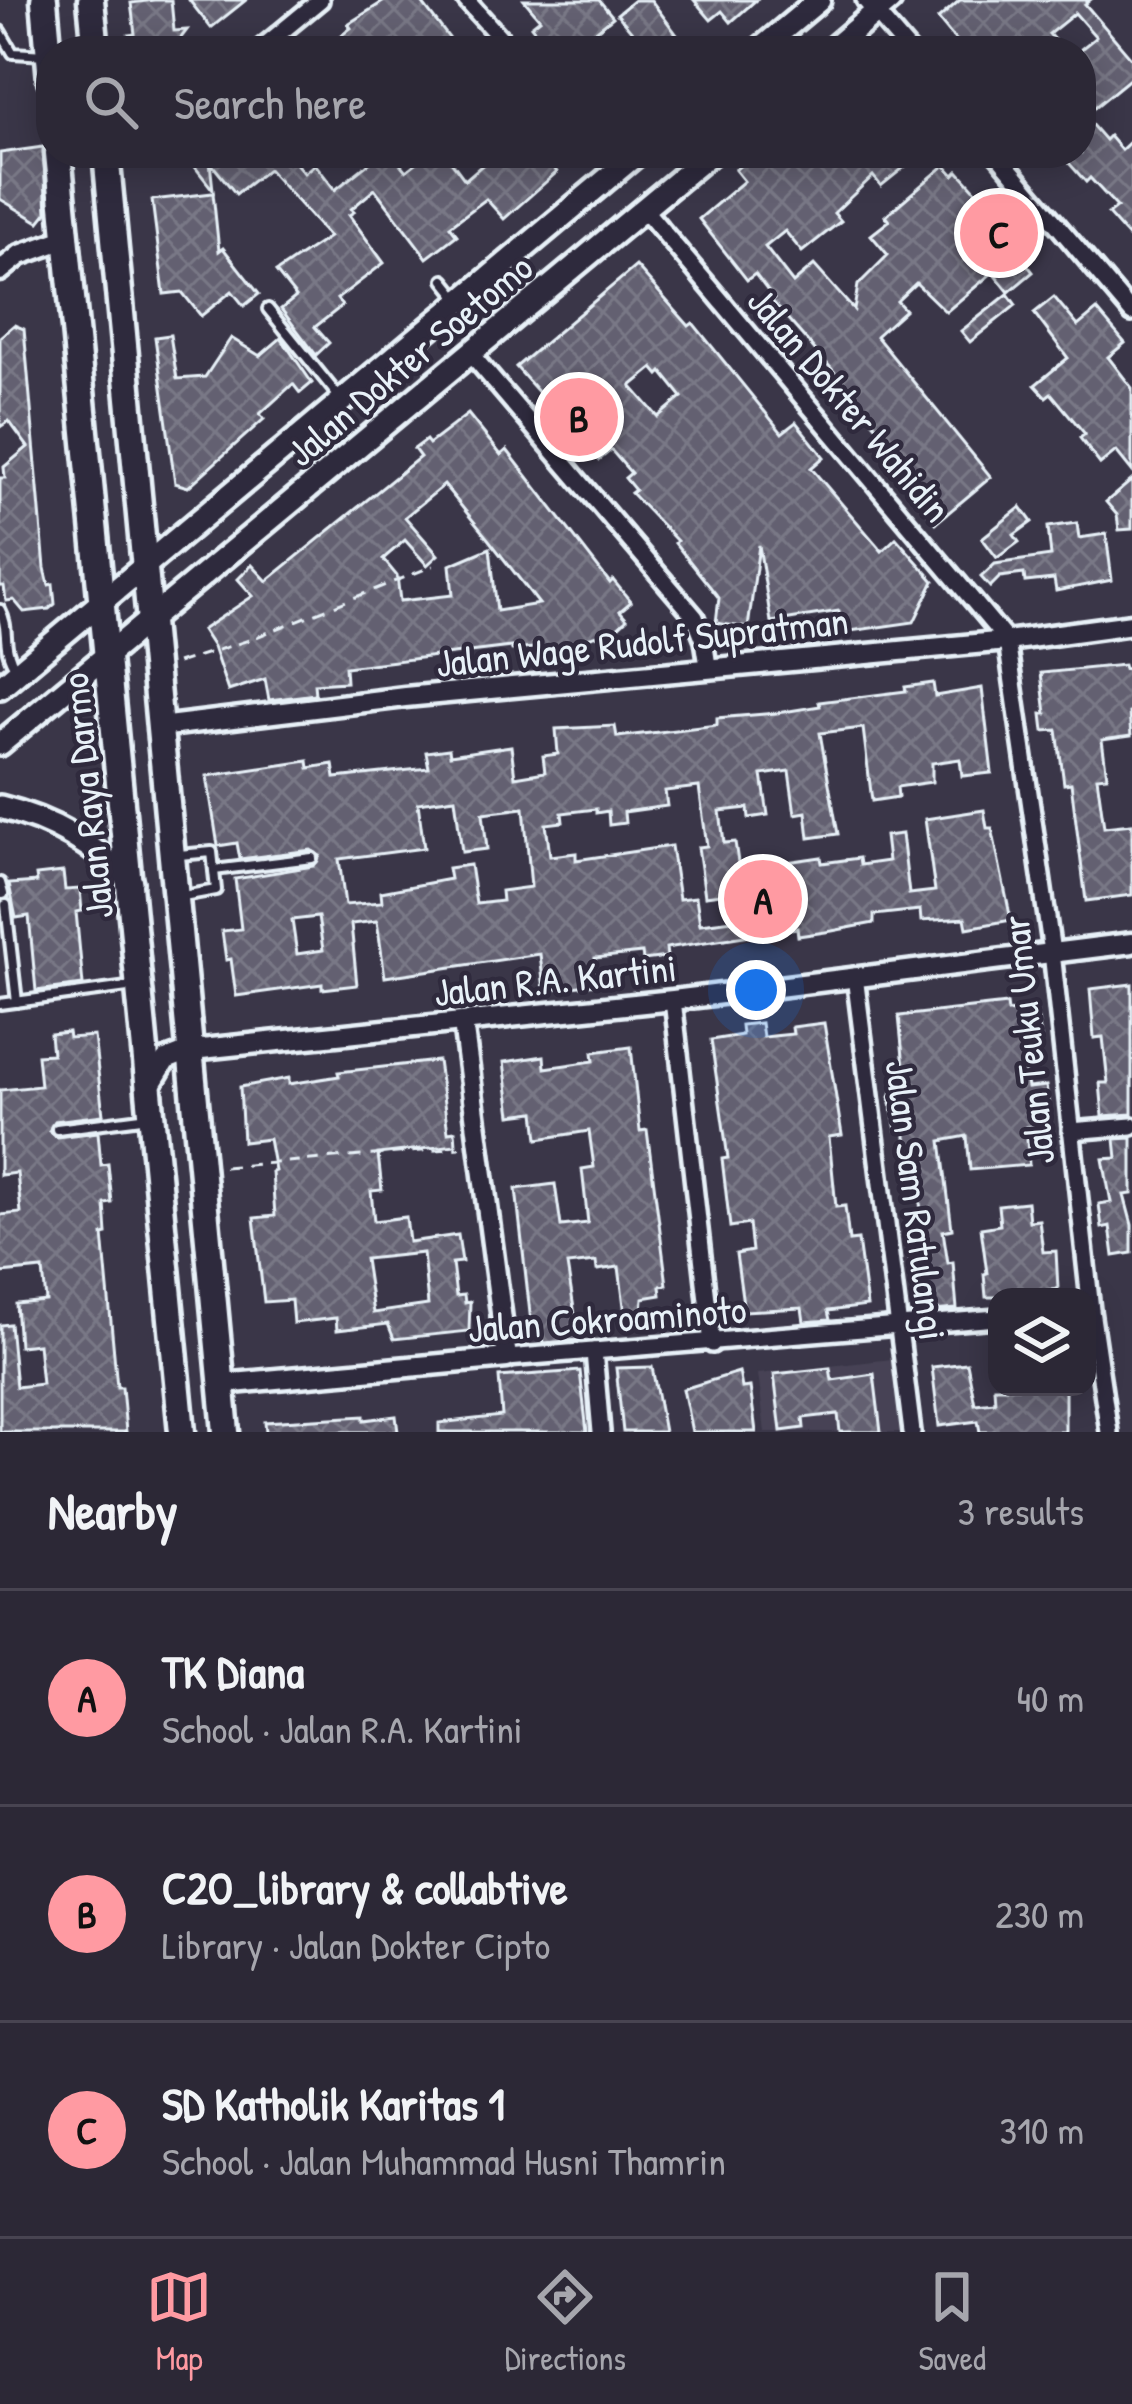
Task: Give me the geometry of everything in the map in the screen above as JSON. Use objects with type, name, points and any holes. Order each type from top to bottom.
[{"type":"main road","points":[[44,0],[47,36]]},
{"type":"main road","points":[[91,0],[95,36]]},
{"type":"main road","points":[[776,36],[819,0]]},
{"type":"main road","points":[[845,36],[876,4]]},
{"type":"main road","name":"Jalan Raya Darmo","points":[[59,168],[182,1432]]},
{"type":"main road","name":"Jalan Raya Darmo","points":[[107,168],[226,1432]]},
{"type":"main road","name":"Jalan Dokter Soetomo","points":[[0,687],[344,402],[604,168]]},
{"type":"main road","name":"Jalan Dokter Soetomo","points":[[0,744],[692,168]]},
{"type":"main road","points":[[4,816],[80,838],[131,882]]},
{"type":"street","points":[[276,36],[320,0]]},
{"type":"street","points":[[466,0],[498,36]]},
{"type":"street","points":[[876,4],[898,36]]},
{"type":"street","points":[[1009,168],[1132,313]]},
{"type":"street","name":"Jalan Dokter Wahidin","points":[[644,209],[1007,640]]},
{"type":"street","points":[[0,271],[42,244],[65,239]]},
{"type":"street","points":[[471,354],[694,617],[704,640],[707,666]]},
{"type":"street","name":"Jalan Wage Rudolf Supratman","points":[[159,727],[1132,624]]},
{"type":"street","name":"Jalan Teuku Umar","points":[[1007,640],[1052,952],[1087,1288]]},
{"type":"street","name":"Jalan R.A. Kartini","points":[[192,1050],[673,1000],[1132,943]]},
{"type":"street","name":"Jalan Sam Ratulangi","points":[[855,976],[912,1432]]},
{"type":"street","points":[[673,1000],[712,1344]]},
{"type":"street","points":[[463,1022],[507,1358]]},
{"type":"street","points":[[149,1105],[166,1060],[192,1050]]},
{"type":"street","points":[[1071,1131],[1132,1126]]},
{"type":"street","name":"Jalan Cokroaminoto","points":[[222,1384],[988,1319]]},
{"type":"street","points":[[594,1352],[601,1432]]},
{"type":"street","name":"Jalan Teuku Umar","points":[[1096,1353],[1109,1432]]},
{"type":"lane","points":[[0,32],[13,53],[36,62]]},
{"type":"lane","points":[[444,280],[461,301]]},
{"type":"lane","points":[[268,309],[344,402]]},
{"type":"lane","points":[[1,615],[5,655],[18,671]]},
{"type":"lane","points":[[172,855],[211,851],[214,870],[216,891],[176,897]]},
{"type":"lane","points":[[214,870],[312,858]]},
{"type":"lane","points":[[0,883],[3,894]]},
{"type":"lane","points":[[6,905],[17,1002]]},
{"type":"lane","points":[[0,1004],[139,985]]},
{"type":"lane","points":[[57,1129],[149,1105]]},
{"type":"path","points":[[154,670],[248,640],[433,566]]},
{"type":"path","points":[[203,1169],[479,1147]]},
{"type":"shaded area","points":[[892,1359],[900,1432],[765,1432],[758,1374]]},
{"type":"building","points":[[171,0],[174,31],[187,30],[182,36],[128,36],[135,34],[131,3]]},
{"type":"building","points":[[189,0],[246,0],[211,28]]},
{"type":"building","points":[[386,0],[420,0],[448,36],[341,36],[351,28],[348,24]]},
{"type":"building","points":[[524,0],[599,0],[613,17],[589,36],[539,36],[531,26],[540,19]]},
{"type":"building","points":[[634,0],[651,0],[678,36],[635,36],[617,14]]},
{"type":"building","points":[[694,0],[756,0],[731,22],[722,11],[711,20]]},
{"type":"building","points":[[960,0],[1090,0],[1085,4],[1132,59],[1132,77],[1096,106],[1096,36],[1075,13],[1051,36],[952,36],[938,19]]},
{"type":"building","points":[[1096,130],[1121,150],[1132,140],[1132,241],[1108,214],[1117,207],[1090,178],[1086,182],[1073,168],[1096,168]]},
{"type":"building","points":[[36,148],[36,168],[44,168],[47,212],[39,222],[0,199],[0,153]]},
{"type":"building","points":[[196,168],[211,168],[213,190]]},
{"type":"building","points":[[215,168],[300,168],[304,173],[318,168],[335,190],[363,168],[456,168],[465,180],[479,168],[554,168],[557,172],[504,219],[486,199],[450,226],[457,235],[427,258],[375,189],[349,215],[384,263],[337,299],[342,306],[315,327],[329,343],[316,355],[281,309],[296,297],[276,272],[329,237],[268,169],[236,194]]},
{"type":"building","points":[[903,168],[881,186],[873,176],[834,213],[841,221],[802,252],[785,231],[765,247],[793,283],[814,265],[854,310],[858,285],[888,255],[871,235],[889,221],[885,216],[941,168],[954,175],[958,171],[1016,235],[1009,241],[1033,272],[1009,292],[993,272],[946,312],[916,283],[897,301],[905,310],[876,336],[991,477],[936,523],[919,503],[925,498],[895,463],[902,457],[871,419],[874,417],[772,301],[755,274],[747,280],[699,219],[744,181],[735,170]]},
{"type":"building","points":[[213,193],[219,251],[223,248],[259,294],[244,306],[232,291],[201,316],[182,292],[164,294],[152,200]]},
{"type":"building","points":[[636,266],[689,326],[693,323],[782,433],[796,422],[824,457],[811,468],[882,551],[896,538],[934,581],[914,622],[843,632],[839,611],[771,622],[759,545],[748,628],[716,623],[719,598],[677,541],[631,493],[635,490],[625,478],[631,473],[611,450],[599,460],[516,367]],"holes":[[[653,368],[659,375],[662,372],[682,397],[658,417],[631,386]]]},
{"type":"building","points":[[1008,294],[1016,305],[970,342],[961,331]]},
{"type":"building","points":[[1054,297],[1078,326],[1097,310],[1125,343],[1108,357],[1132,388],[1132,471],[1116,451],[1100,464],[1080,438],[1085,434],[1051,393],[1046,397],[1035,385],[1068,358],[1034,313]]},
{"type":"building","points":[[14,325],[24,329],[45,568],[55,604],[24,612],[14,600],[6,601],[4,586],[0,586],[0,478],[5,478],[4,467],[28,447],[9,421],[0,427],[0,337]]},
{"type":"building","points":[[170,335],[177,379],[205,377],[231,338],[260,356],[281,338],[312,383],[300,393],[293,384],[260,414],[264,419],[188,487],[175,483],[155,337]]},
{"type":"building","points":[[468,414],[501,455],[507,450],[610,583],[613,580],[631,602],[620,611],[627,619],[614,631],[556,646],[345,667],[346,682],[314,684],[315,694],[269,700],[265,679],[228,691],[202,630],[253,596],[238,579],[252,565],[267,581],[420,457],[414,449],[426,440],[429,444]],"holes":[[[444,485],[539,604],[497,611],[490,548],[450,565],[453,595],[400,601],[397,576],[383,559],[405,540],[427,565],[438,555],[405,517]]]},
{"type":"building","points":[[1132,480],[1132,529],[1119,530],[1117,515],[1106,502]]},
{"type":"building","points":[[1021,507],[1032,522],[1014,535],[1019,542],[997,558],[982,538]]},
{"type":"building","points":[[1077,523],[1079,538],[1106,534],[1112,580],[1056,591],[1054,579],[1025,582],[1024,574],[1000,577],[990,587],[981,577],[995,564],[1051,556],[1048,527]]},
{"type":"building","points":[[1132,668],[1131,736],[1102,740],[1107,776],[1097,777],[1104,827],[1132,824],[1132,895],[1086,901],[1071,783],[1064,784],[1057,730],[1044,731],[1041,673]]},
{"type":"building","points":[[933,683],[935,696],[982,688],[992,773],[962,776],[960,759],[932,763],[932,782],[897,787],[898,797],[872,801],[863,728],[820,733],[838,834],[809,838],[806,812],[795,814],[789,771],[762,775],[768,815],[749,818],[748,808],[720,811],[724,843],[735,842],[739,869],[821,857],[822,863],[859,858],[860,865],[888,861],[885,836],[902,834],[909,894],[935,891],[925,819],[984,810],[1011,920],[967,928],[965,918],[921,921],[920,910],[874,915],[874,923],[832,931],[798,936],[797,928],[666,948],[667,957],[643,960],[642,953],[595,958],[598,984],[544,990],[540,954],[385,977],[377,921],[351,924],[357,985],[322,989],[322,984],[236,996],[222,931],[241,929],[235,879],[314,866],[320,856],[311,850],[240,859],[237,843],[218,846],[207,776],[308,761],[309,768],[333,764],[335,778],[429,768],[426,752],[449,749],[450,755],[511,746],[515,777],[545,772],[543,756],[558,754],[556,729],[615,726],[617,737],[717,725],[717,718],[820,706],[819,702],[906,691],[905,687]],"holes":[[[699,787],[707,846],[698,847],[705,896],[729,893],[733,920],[700,924],[696,897],[679,899],[671,846],[576,860],[576,853],[550,856],[546,824],[563,822],[562,813],[596,809],[596,813],[608,811],[609,825],[625,823],[624,812],[667,806],[665,791]],[[455,798],[462,852],[487,849],[483,813],[524,808],[531,887],[501,891],[502,901],[476,904],[470,865],[448,868],[450,879],[381,892],[382,902],[345,905],[339,859],[424,848],[418,803]],[[318,917],[323,950],[297,954],[292,920]]]},
{"type":"building","points":[[63,872],[65,890],[80,889],[82,911],[76,912],[83,985],[36,991],[29,916],[16,918],[9,884],[37,882],[36,875]]},
{"type":"building","points":[[1132,984],[1132,1114],[1103,1116],[1100,1083],[1108,1083],[1103,1037],[1094,1038],[1090,989]]},
{"type":"building","points":[[1007,1004],[1008,1012],[1036,1008],[1041,1037],[1020,1040],[1028,1088],[1046,1086],[1049,1108],[1038,1109],[1041,1125],[1026,1127],[1029,1165],[970,1170],[967,1136],[941,1141],[952,1229],[943,1231],[948,1263],[953,1262],[957,1309],[932,1311],[928,1286],[914,1288],[908,1249],[916,1248],[914,1236],[923,1235],[920,1202],[914,1160],[909,1160],[905,1129],[896,1130],[890,1097],[892,1091],[906,1087],[899,1016]]},
{"type":"building","points":[[761,1023],[763,1037],[793,1034],[792,1027],[824,1023],[842,1135],[829,1137],[836,1207],[845,1206],[849,1241],[858,1240],[867,1306],[828,1311],[830,1320],[804,1322],[802,1308],[744,1311],[736,1254],[752,1251],[749,1224],[730,1227],[722,1159],[728,1158],[711,1040],[742,1035],[741,1025]]},
{"type":"building","points":[[68,1032],[69,1038],[94,1036],[103,1115],[55,1121],[49,1131],[57,1137],[98,1132],[101,1165],[108,1164],[112,1203],[105,1204],[107,1234],[103,1235],[117,1387],[122,1387],[126,1432],[0,1432],[0,1325],[10,1324],[16,1387],[42,1384],[38,1344],[19,1346],[16,1304],[46,1301],[43,1269],[0,1273],[0,1215],[21,1213],[17,1173],[0,1175],[0,1090],[40,1086],[37,1055],[52,1054],[50,1034]]},
{"type":"building","points":[[631,1047],[640,1131],[647,1130],[667,1285],[660,1286],[661,1295],[643,1298],[642,1311],[625,1314],[619,1267],[597,1270],[596,1262],[567,1265],[579,1340],[544,1343],[542,1330],[532,1331],[516,1189],[555,1184],[561,1226],[588,1223],[582,1169],[594,1167],[589,1131],[538,1139],[535,1112],[511,1115],[504,1062],[544,1056],[545,1068],[594,1061],[593,1052]]},
{"type":"building","points":[[438,1061],[448,1132],[455,1131],[456,1145],[378,1154],[382,1190],[371,1191],[374,1221],[406,1217],[409,1242],[458,1235],[462,1262],[452,1263],[456,1296],[464,1295],[465,1303],[470,1302],[469,1331],[394,1339],[388,1324],[337,1330],[336,1318],[293,1323],[291,1300],[264,1302],[254,1218],[275,1216],[275,1171],[269,1139],[243,1142],[240,1087],[289,1078],[289,1084],[339,1076],[338,1072]],"holes":[[[423,1253],[428,1305],[373,1313],[365,1259]]]},
{"type":"building","points":[[1132,1138],[1132,1194],[1124,1195],[1132,1225],[1132,1253],[1114,1256],[1110,1226],[1102,1228],[1099,1204],[1111,1202],[1103,1159],[1117,1158],[1115,1139]]},
{"type":"building","points":[[1027,1202],[1029,1221],[1039,1220],[1043,1252],[1056,1251],[1058,1288],[988,1288],[986,1297],[981,1228],[1000,1225],[998,1205]]},
{"type":"building","points":[[967,1363],[975,1404],[995,1402],[995,1396],[1065,1396],[1065,1432],[980,1432],[978,1421],[939,1426],[932,1367]]},
{"type":"building","points":[[652,1367],[664,1432],[623,1432],[616,1368]]},
{"type":"building","points":[[830,1368],[832,1380],[874,1374],[881,1432],[840,1432],[838,1414],[803,1418],[804,1428],[781,1431],[774,1374]]},
{"type":"building","points":[[580,1371],[587,1432],[439,1432],[439,1423],[502,1416],[499,1377]]},
{"type":"building","points":[[739,1372],[742,1388],[750,1387],[756,1432],[692,1432],[683,1389]]},
{"type":"building","points":[[364,1416],[364,1420],[396,1416],[398,1432],[266,1432],[265,1422]]},
{"type":"place","name":"SD Katholik Karitas 1","points":[[999,233]]},
{"type":"place","name":"C2O_library & collabtive","points":[[579,417]]},
{"type":"place","name":"TK Diana","points":[[763,899]]}]
